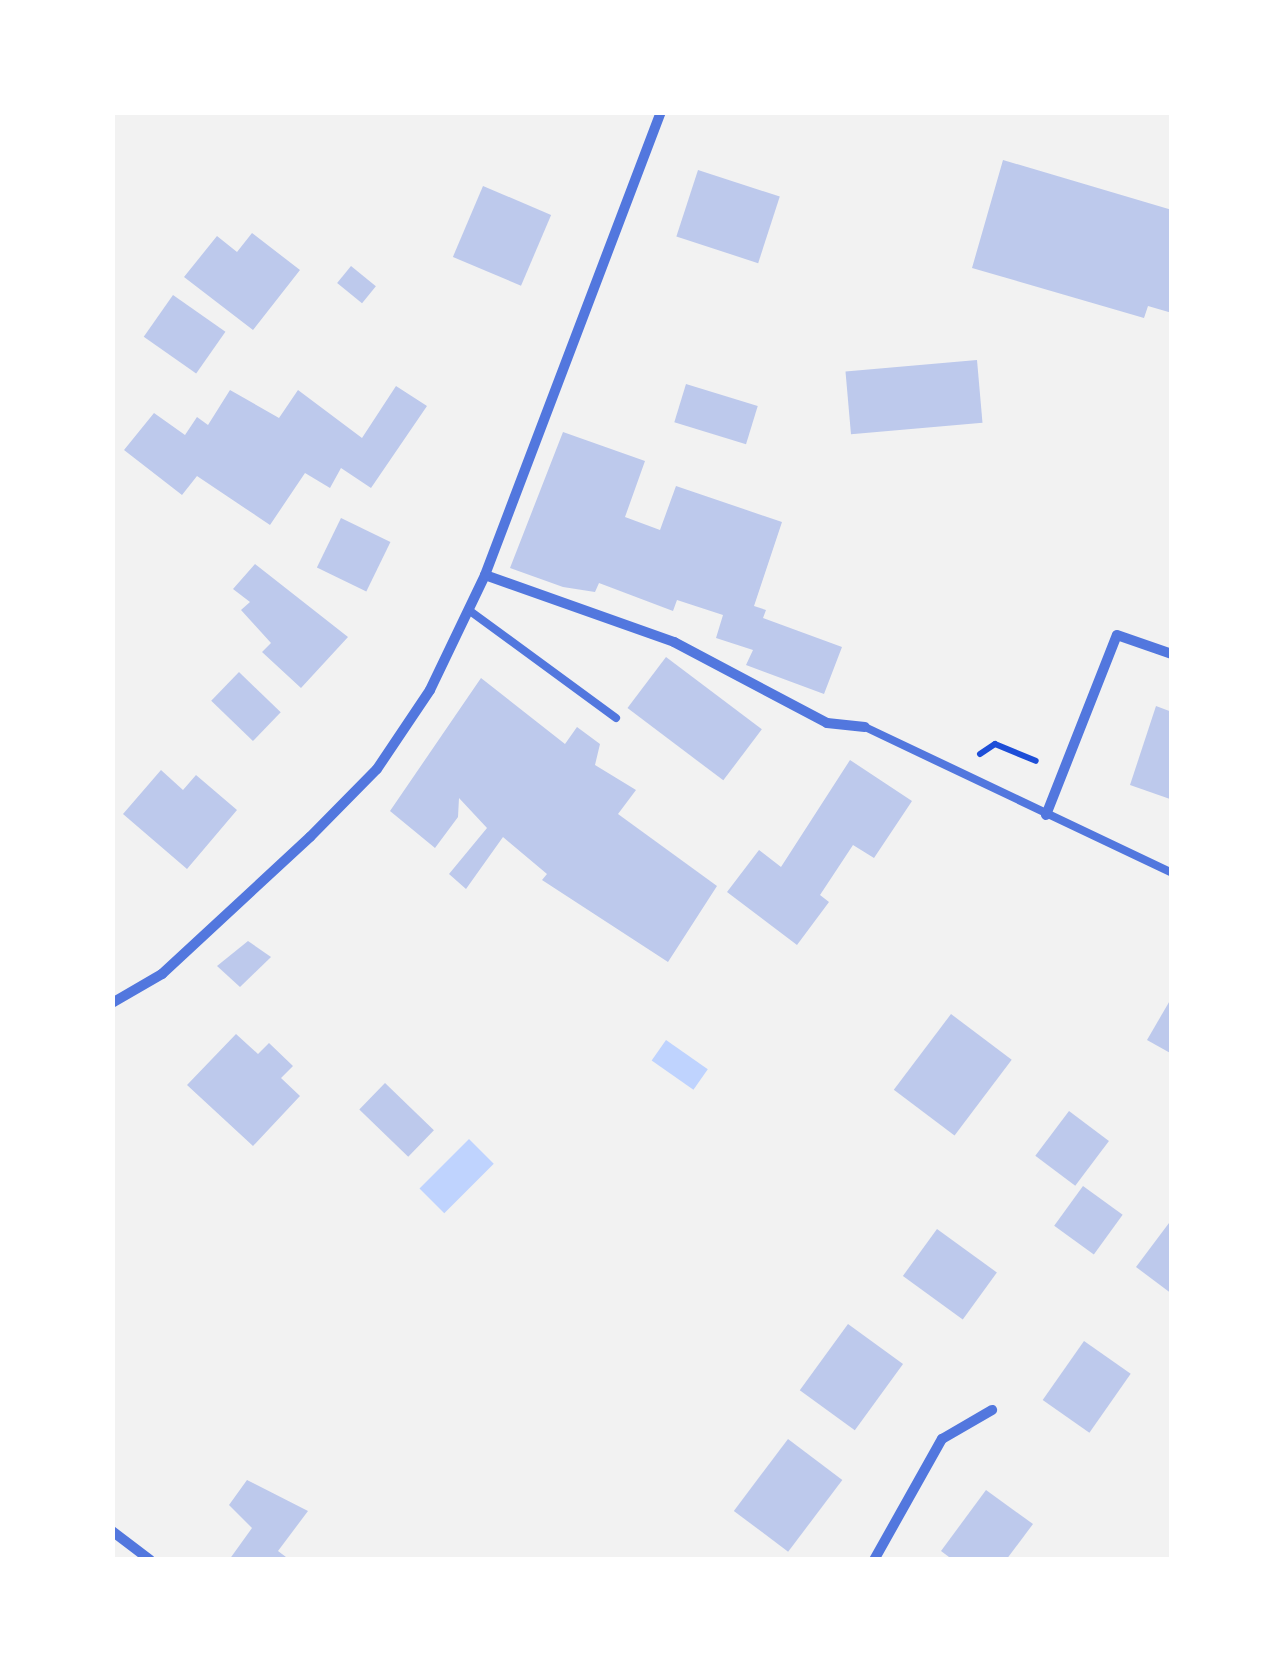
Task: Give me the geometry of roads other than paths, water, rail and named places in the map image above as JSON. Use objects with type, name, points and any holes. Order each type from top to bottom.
[{"type":"street","points":[[112,1003],[162,974],[377,770],[470,611],[661,112]]},
{"type":"street","points":[[484,576],[674,642],[827,723],[865,727]]},
{"type":"street","points":[[1046,815],[1116,635],[1172,654]]},
{"type":"street","points":[[874,1560],[942,1439],[992,1410]]},
{"type":"street","points":[[112,1531],[150,1560]]},
{"type":"lane","points":[[470,611],[616,718]]},
{"type":"lane","points":[[865,727],[1172,873]]},
{"type":"water","points":[[666,1040],[708,1069],[693,1090],[652,1060]]},
{"type":"water","points":[[469,1139],[494,1164],[444,1213],[420,1188]]}]
